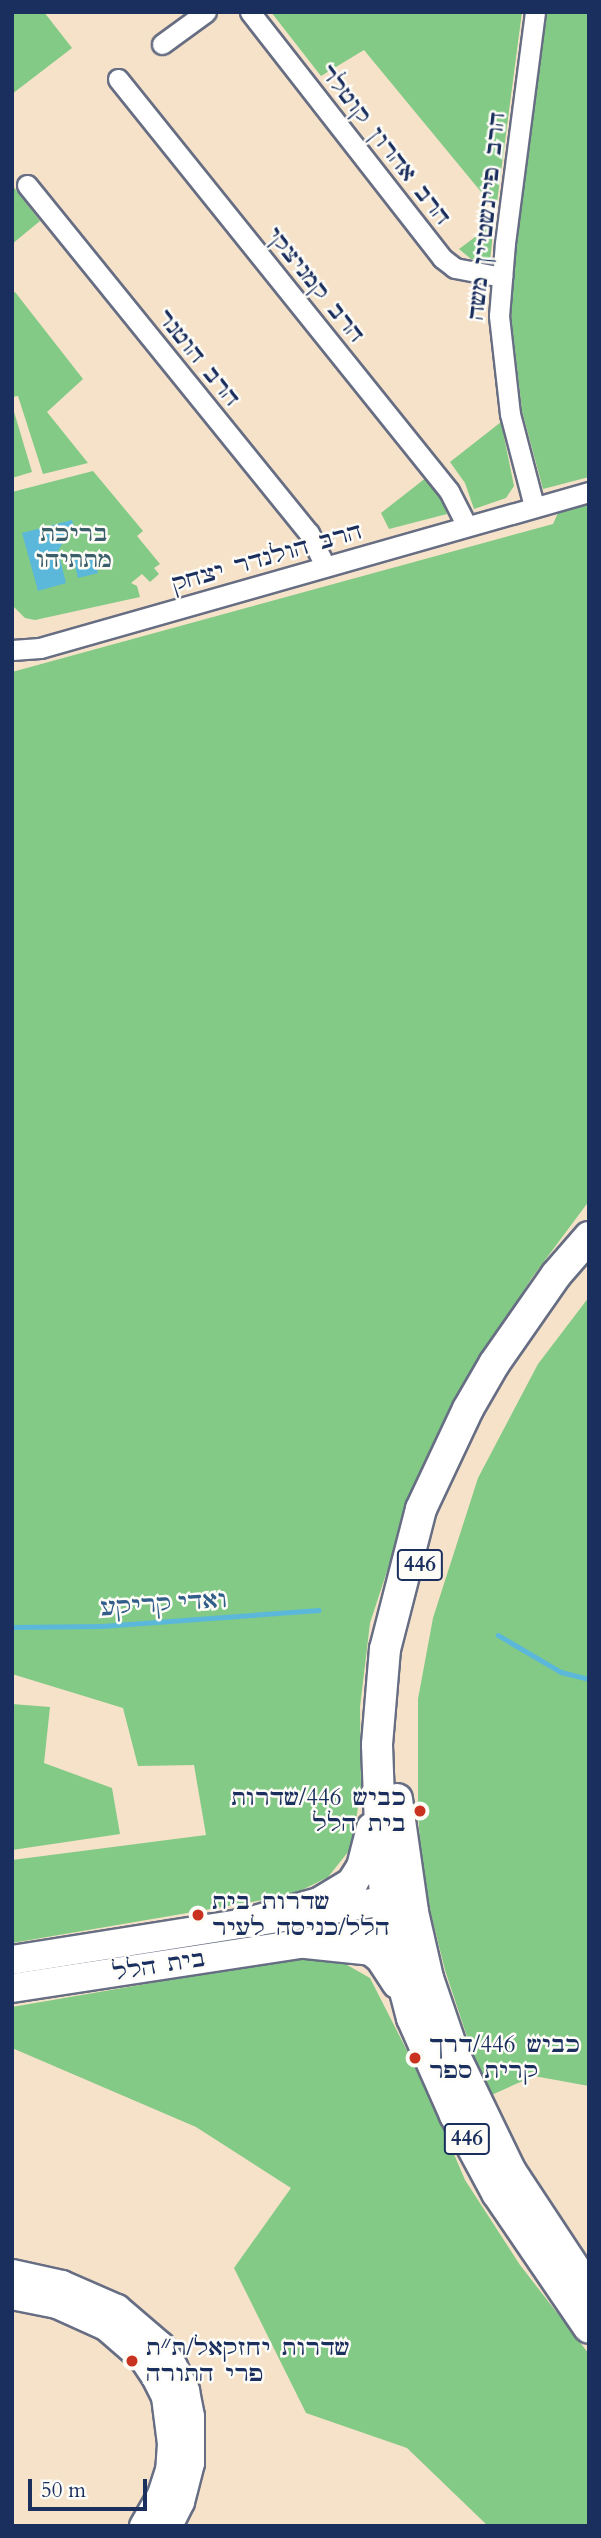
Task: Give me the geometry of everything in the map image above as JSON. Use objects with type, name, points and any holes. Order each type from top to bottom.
[{"type":"main road","name":"446","points":[[589,1237],[556,1275],[494,1364],[468,1409],[421,1509],[385,1649],[377,1745],[378,1801],[387,1915],[405,1996],[434,2070],[474,2153],[520,2230],[589,2328]]},
{"type":"main road","name":"446","points":[[589,1260],[532,1334],[481,1416],[435,1515],[420,1565],[395,1687],[397,1805],[413,1912],[440,2019],[470,2092],[510,2170],[589,2290]]},
{"type":"main road","points":[[252,1922],[319,1903],[352,1883],[368,1849],[378,1801]]},
{"type":"main road","points":[[306,1943],[362,1947],[375,1952],[389,1968],[405,1996]]},
{"type":"street","points":[[162,44],[206,12]]},
{"type":"street","name":"הרב אהרון קוטלר","points":[[250,12],[442,258],[455,268],[502,277]]},
{"type":"street","name":"הרב פיינשטיין משה","points":[[534,506],[505,385],[499,316],[535,12]]},
{"type":"street","name":"הרב קמניצקי","points":[[118,79],[449,491],[467,526]]},
{"type":"street","name":"הרב הוטנר","points":[[27,185],[309,533],[325,566]]},
{"type":"street","name":"הרב הולנדר יצחק","points":[[12,650],[40,648],[589,492]]},
{"type":"street","points":[[387,1915],[413,1912]]},
{"type":"street","name":"בית הלל","points":[[12,1959],[252,1922],[387,1915]]},
{"type":"street","name":"בית הלל","points":[[12,1988],[306,1943],[387,1915]]},
{"type":"street","points":[[12,2274],[62,2285],[117,2309],[160,2346],[185,2391],[190,2417],[180,2461],[144,2526]]},
{"type":"street","points":[[12,2295],[79,2312],[106,2326],[144,2358],[166,2397],[180,2461],[180,2502],[168,2526]]},
{"type":"green space","points":[[12,12],[44,12],[72,48],[12,94]]},
{"type":"green space","points":[[271,12],[522,12],[496,210],[364,50],[321,76]]},
{"type":"green space","points":[[547,12],[589,12],[589,477],[543,489],[522,411],[511,315],[516,244]]},
{"type":"green space","points":[[12,185],[40,221],[12,244]]},
{"type":"green space","points":[[494,223],[490,261],[471,259],[459,249]]},
{"type":"green space","points":[[15,292],[83,379],[47,412],[88,463],[43,474],[18,396],[12,397],[12,293]]},
{"type":"green space","points":[[12,405],[32,472],[12,478]]},
{"type":"green space","points":[[501,422],[514,486],[506,498],[474,509],[465,483],[450,462]]},
{"type":"green space","name":"בריכת מתתיהו","points":[[93,471],[143,531],[137,536],[160,564],[154,568],[159,574],[150,582],[142,574],[131,583],[137,586],[140,597],[35,620],[25,618],[12,605],[12,492]]},
{"type":"green space","points":[[427,477],[443,502],[447,514],[389,529],[381,513]]},
{"type":"green space","points":[[589,504],[589,1201],[531,1279],[460,1393],[408,1507],[370,1623],[360,1707],[361,1787],[352,1847],[328,1877],[292,1895],[12,1943],[12,1860],[206,1835],[194,1765],[138,1766],[123,1708],[12,1674],[12,672],[553,524],[558,513]]},
{"type":"green space","points":[[589,1297],[589,2086],[534,2076],[487,2097],[445,1970],[421,1860],[418,1699],[433,1618],[478,1478],[538,1364]]},
{"type":"green space","points":[[12,1704],[50,1707],[44,1763],[112,1788],[120,1834],[12,1850]]},
{"type":"green space","points":[[296,1958],[340,1961],[370,1978],[425,2086],[465,2180],[520,2265],[589,2354],[589,2526],[488,2526],[407,2448],[306,2413],[234,2268],[291,2188],[196,2127],[12,2048],[12,2007]]},
{"type":"water","points":[[72,520],[75,531],[66,537],[58,551],[66,583],[38,591],[22,533]]},
{"type":"water","points":[[93,552],[98,573],[78,578],[73,557]]},
{"type":"waterway","name":"ואדי קריקע","points":[[12,1627],[102,1626],[318,1610]]},
{"type":"waterway","name":"ואדי קריקע","points":[[498,1635],[561,1672],[589,1679]]},
{"type":"place","name":"כביש 446/שדרות בית הלל","points":[[420,1811]]},
{"type":"place","name":"שדרות בית הלל/כניסה לעיר","points":[[198,1915]]},
{"type":"place","name":"כביש 446/דרך קרית ספר","points":[[415,2058]]},
{"type":"place","name":"שדרות יחזקאל/ת״ת פרי התורה","points":[[132,2361]]}]
